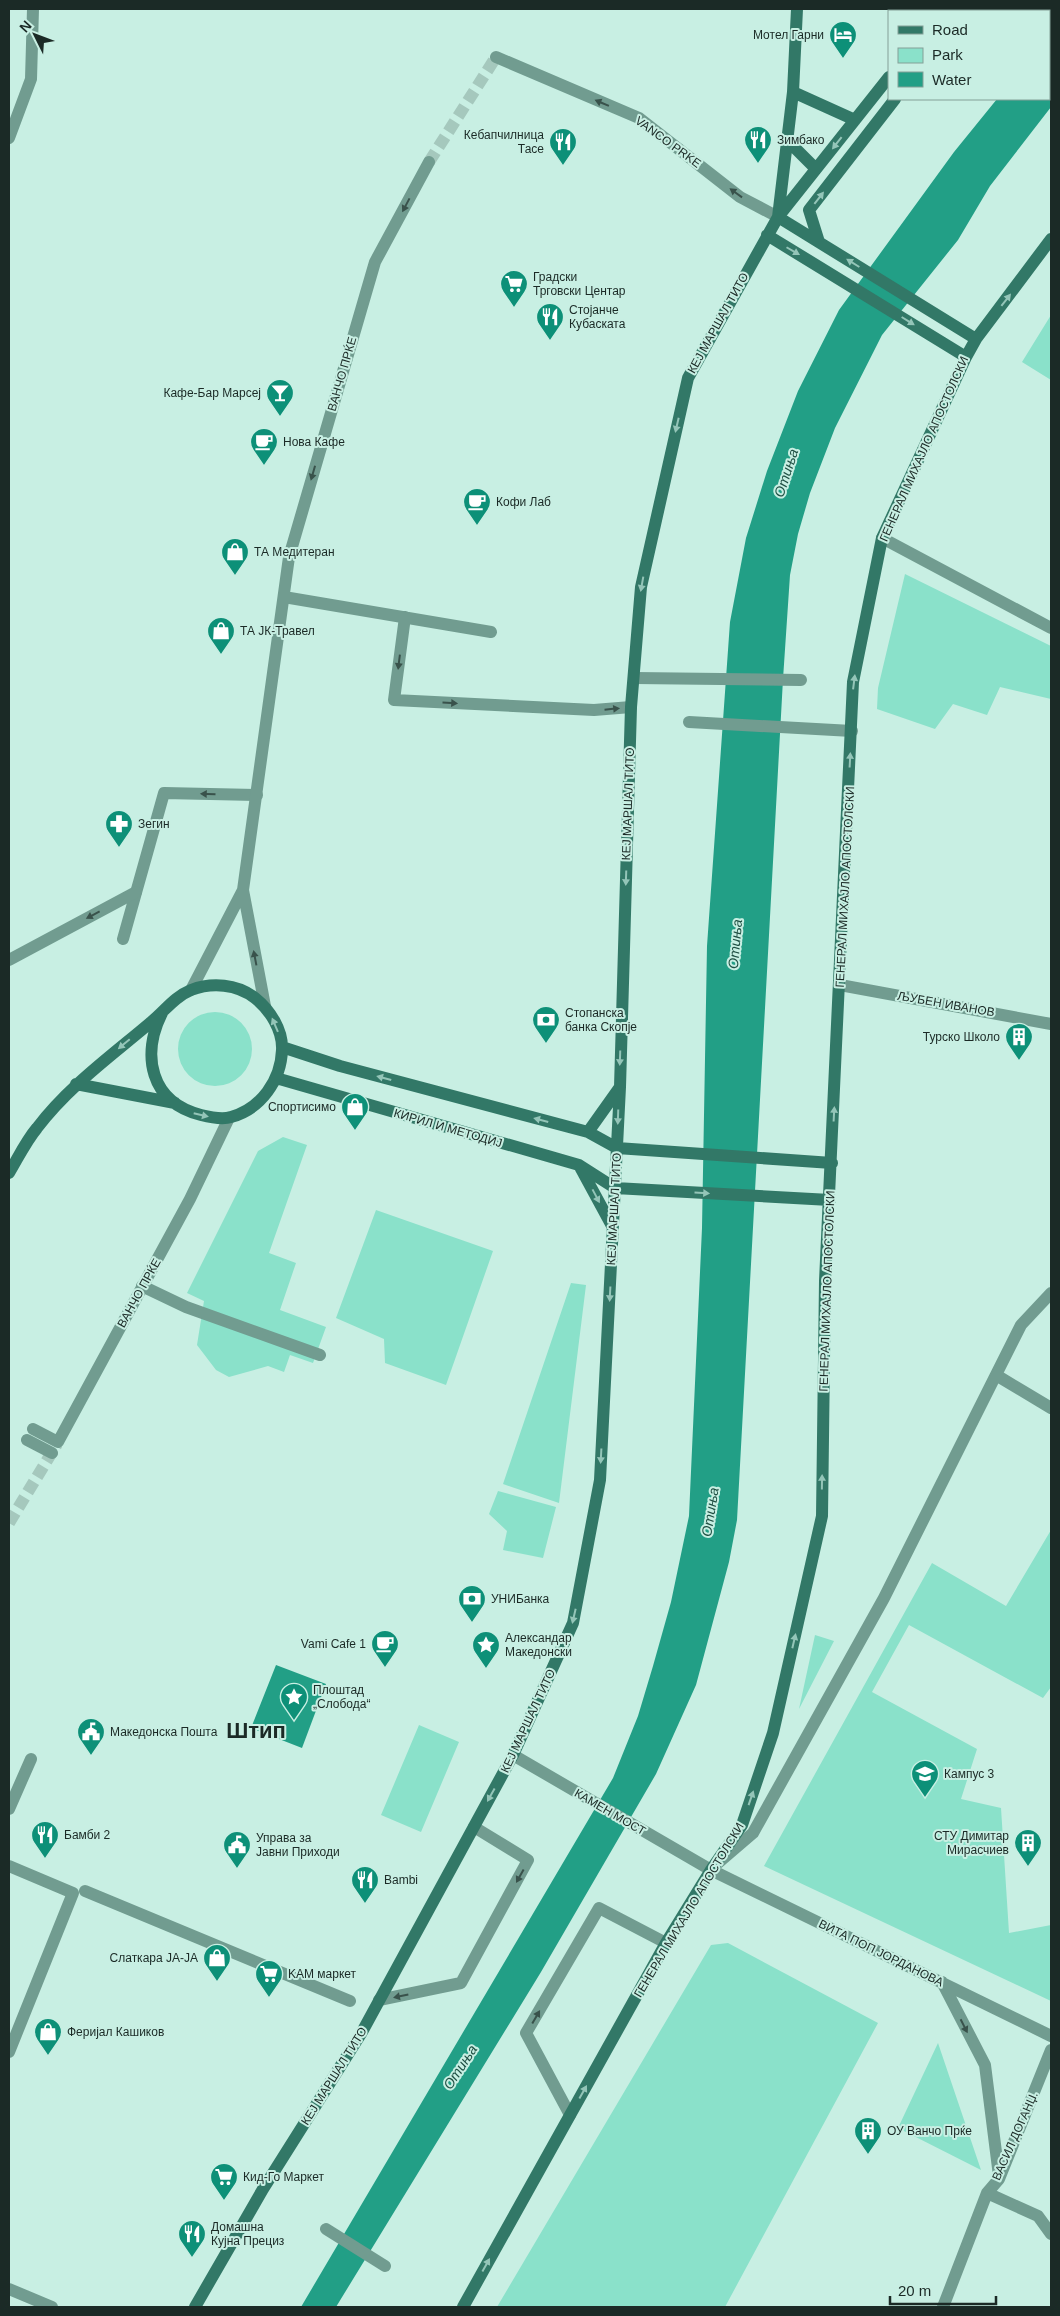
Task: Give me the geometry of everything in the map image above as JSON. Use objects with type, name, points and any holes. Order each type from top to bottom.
[{"type":"street","points":[[9,138],[31,79],[33,9]]},
{"type":"street","points":[[797,9],[793,92],[778,217],[976,339]]},
{"type":"street","name":"VANCO PRKE","points":[[496,57],[639,118],[740,197],[778,217]]},
{"type":"street","name":"КЕЈ МАРШАЛ ТИТО","points":[[195,2307],[263,2189],[362,2032],[513,1755],[573,1623],[600,1480],[620,1087],[631,707],[635,678],[641,587],[688,378],[778,217],[888,78]]},
{"type":"street","points":[[793,92],[855,120]]},
{"type":"street","points":[[819,242],[809,210],[894,100]]},
{"type":"street","points":[[788,141],[816,169]]},
{"type":"street","name":"ВАНЧО ПРЌЕ","points":[[242,890],[257,795],[289,557],[375,262],[429,162]]},
{"type":"street","points":[[767,235],[966,357]]},
{"type":"street","name":"ГЕНЕРАЛ МИХАЈЛО АПОСТОЛСКИ","points":[[462,2307],[666,1943],[711,1870],[742,1825],[773,1733],[822,1516],[825,1281],[853,682],[882,538],[976,339],[1051,239]]},
{"type":"street","points":[[882,538],[1051,628]]},
{"type":"street","points":[[284,597],[491,632]]},
{"type":"street","points":[[405,617],[394,700],[594,710],[631,707]]},
{"type":"street","points":[[635,678],[800,680]]},
{"type":"street","points":[[689,722],[852,731]]},
{"type":"street","points":[[122,939],[164,793],[257,795]]},
{"type":"street","points":[[191,990],[242,890]]},
{"type":"street","points":[[242,890],[265,1006]]},
{"type":"street","points":[[9,960],[136,892]]},
{"type":"street","points":[[9,1172],[36,1128],[76,1084],[162,1013],[174,999],[191,990],[210,985],[230,986],[249,994],[265,1006],[277,1024],[282,1047],[281,1063],[276,1078],[266,1094],[248,1109],[229,1118],[190,1112],[175,1102],[161,1088],[153,1070],[151,1057],[153,1031],[162,1013]]},
{"type":"street","name":"ЉУБЕН ИВАНОВ","points":[[840,986],[1051,1024]]},
{"type":"street","points":[[282,1047],[340,1066],[588,1132],[617,1148],[832,1163]]},
{"type":"street","name":"КИРИЛ И МЕТОДИЈ","points":[[276,1078],[579,1165],[615,1188]]},
{"type":"street","points":[[76,1084],[175,1102]]},
{"type":"street","points":[[588,1132],[620,1087]]},
{"type":"street","name":"ВАНЧО ПРЌЕ","points":[[52,1453],[30,1434],[58,1442],[190,1199],[229,1118]]},
{"type":"street","points":[[579,1165],[612,1228]]},
{"type":"street","points":[[615,1188],[830,1200]]},
{"type":"street","points":[[142,1286],[186,1307],[320,1355]]},
{"type":"street","points":[[711,1870],[753,1833],[884,1598],[1020,1325],[1051,1293]]},
{"type":"street","points":[[996,1376],[1051,1408]]},
{"type":"street","name":"КАМЕН МОСТ","points":[[513,1755],[678,1851]]},
{"type":"street","points":[[9,1809],[31,1759]]},
{"type":"street","points":[[379,2000],[461,1983],[528,1860],[474,1827]]},
{"type":"street","name":"ВИТА ПОП ЈОРДАНОВА","points":[[678,1851],[711,1870],[1051,2036]]},
{"type":"street","points":[[9,1866],[79,1892],[350,2001]]},
{"type":"street","points":[[9,2052],[79,1892]]},
{"type":"street","points":[[570,2115],[526,2033],[599,1908],[666,1943]]},
{"type":"street","points":[[942,1982],[984,2066],[999,2178]]},
{"type":"street","name":"ВАСИЛ ДОГАНЏ.","points":[[942,2307],[987,2194],[999,2178],[1051,2050]]},
{"type":"street","points":[[987,2194],[1038,2216],[1051,2234]]},
{"type":"street","points":[[326,2230],[385,2266]]},
{"type":"street","points":[[9,2289],[52,2307]]},
{"type":"green space","points":[[1051,315],[1051,380],[1022,362]]},
{"type":"green space","points":[[905,574],[1051,646],[1051,699],[1000,687],[987,715],[953,704],[935,729],[877,709],[878,688]]},
{"type":"green space","points":[[215,1012],[236,1018],[246,1028],[252,1049],[246,1070],[236,1080],[215,1086],[194,1080],[184,1070],[178,1049],[184,1028],[194,1018]]},
{"type":"green space","points":[[283,1137],[307,1145],[269,1253],[296,1263],[280,1310],[326,1327],[313,1363],[290,1355],[284,1372],[268,1366],[229,1377],[216,1370],[197,1345],[204,1301],[187,1293],[258,1151]]},
{"type":"green space","points":[[376,1210],[493,1251],[446,1385],[385,1363],[384,1339],[336,1318]]},
{"type":"green space","points":[[571,1283],[586,1285],[559,1503],[503,1484]]},
{"type":"green space","points":[[498,1491],[556,1507],[543,1558],[503,1550],[507,1531],[489,1514]]},
{"type":"green space","name":"Кампус 3","points":[[1051,1530],[1051,1687],[1043,1698],[909,1625],[872,1692],[977,1749],[961,1799],[1001,1808],[1009,1933],[1051,1925],[1051,2001],[764,1866],[932,1563],[1006,1606]]},
{"type":"green space","points":[[815,1635],[834,1641],[799,1709]]},
{"type":"green space","points":[[419,1725],[459,1742],[421,1832],[381,1815]]},
{"type":"green space","points":[[728,1943],[878,2023],[725,2307],[497,2307],[711,1945]]},
{"type":"green space","points":[[938,2043],[981,2170],[898,2128]]},
{"type":"water","name":"Отиња","points":[[1050,47],[1051,107],[990,186],[958,240],[882,335],[835,428],[810,493],[798,534],[790,575],[783,679],[737,1520],[729,1562],[696,1685],[656,1774],[541,1972],[336,2307],[301,2307],[613,1778],[638,1716],[671,1602],[689,1516],[702,1228],[707,946],[730,622],[746,538],[767,471],[798,391],[839,310],[954,152],[996,100],[1050,100]]},
{"type":"water","points":[[276,1665],[326,1684],[302,1748],[251,1728]]},
{"type":"tunnel","points":[[429,162],[496,57]]},
{"type":"tunnel","points":[[9,1523],[57,1444]]},
{"type":"place","name":"Мотел Гарни","points":[[843,59]]},
{"type":"place","name":"Зимбако","points":[[758,164]]},
{"type":"place","name":"Кебапчилница Тасе","points":[[563,166]]},
{"type":"place","name":"Градски Трговски Центар","points":[[514,308]]},
{"type":"place","name":"Стојанче Кубаската","points":[[550,341]]},
{"type":"place","name":"Кафе-Бар Марсеј","points":[[280,417]]},
{"type":"place","name":"Нова Кафе","points":[[264,466]]},
{"type":"place","name":"Кофи Лаб","points":[[477,526]]},
{"type":"place","name":"ТА Медитеран","points":[[235,576]]},
{"type":"place","name":"ТА ЈК-Травел","points":[[221,655]]},
{"type":"place","name":"Зегин","points":[[119,848]]},
{"type":"place","name":"Стопанска банка Скопје","points":[[546,1044]]},
{"type":"place","name":"Турско Школо","points":[[1019,1061]]},
{"type":"place","name":"Спортисимо","points":[[355,1131]]},
{"type":"place","name":"УНИБанка","points":[[472,1623]]},
{"type":"place","name":"Vami Cafe 1","points":[[385,1668]]},
{"type":"place","name":"Александар Македонски","points":[[486,1669]]},
{"type":"place","name":"Плоштад „Слобода“","points":[[294,1721]]},
{"type":"place","name":"Македонска Пошта","points":[[91,1756]]},
{"type":"place","name":"Кампус 3","points":[[925,1798]]},
{"type":"place","name":"Бамби 2","points":[[45,1859]]},
{"type":"place","name":"СТУ Димитар Мирасчиев","points":[[1028,1867]]},
{"type":"place","name":"Управа за Јавни Приходи","points":[[237,1869]]},
{"type":"place","name":"Bambi","points":[[365,1904]]},
{"type":"place","name":"Слаткара ЈА-ЈА","points":[[217,1982]]},
{"type":"place","name":"KAM маркет","points":[[269,1998]]},
{"type":"place","name":"Феријал Кашиков","points":[[48,2056]]},
{"type":"place","name":"ОУ Ванчо Прќе","points":[[868,2155]]},
{"type":"place","name":"Кид-Го Маркет","points":[[224,2201]]},
{"type":"place","name":"Домашна Кујна Прециз","points":[[192,2258]]},
{"type":"district","name":"Штип","points":[[256,1730]]}]
